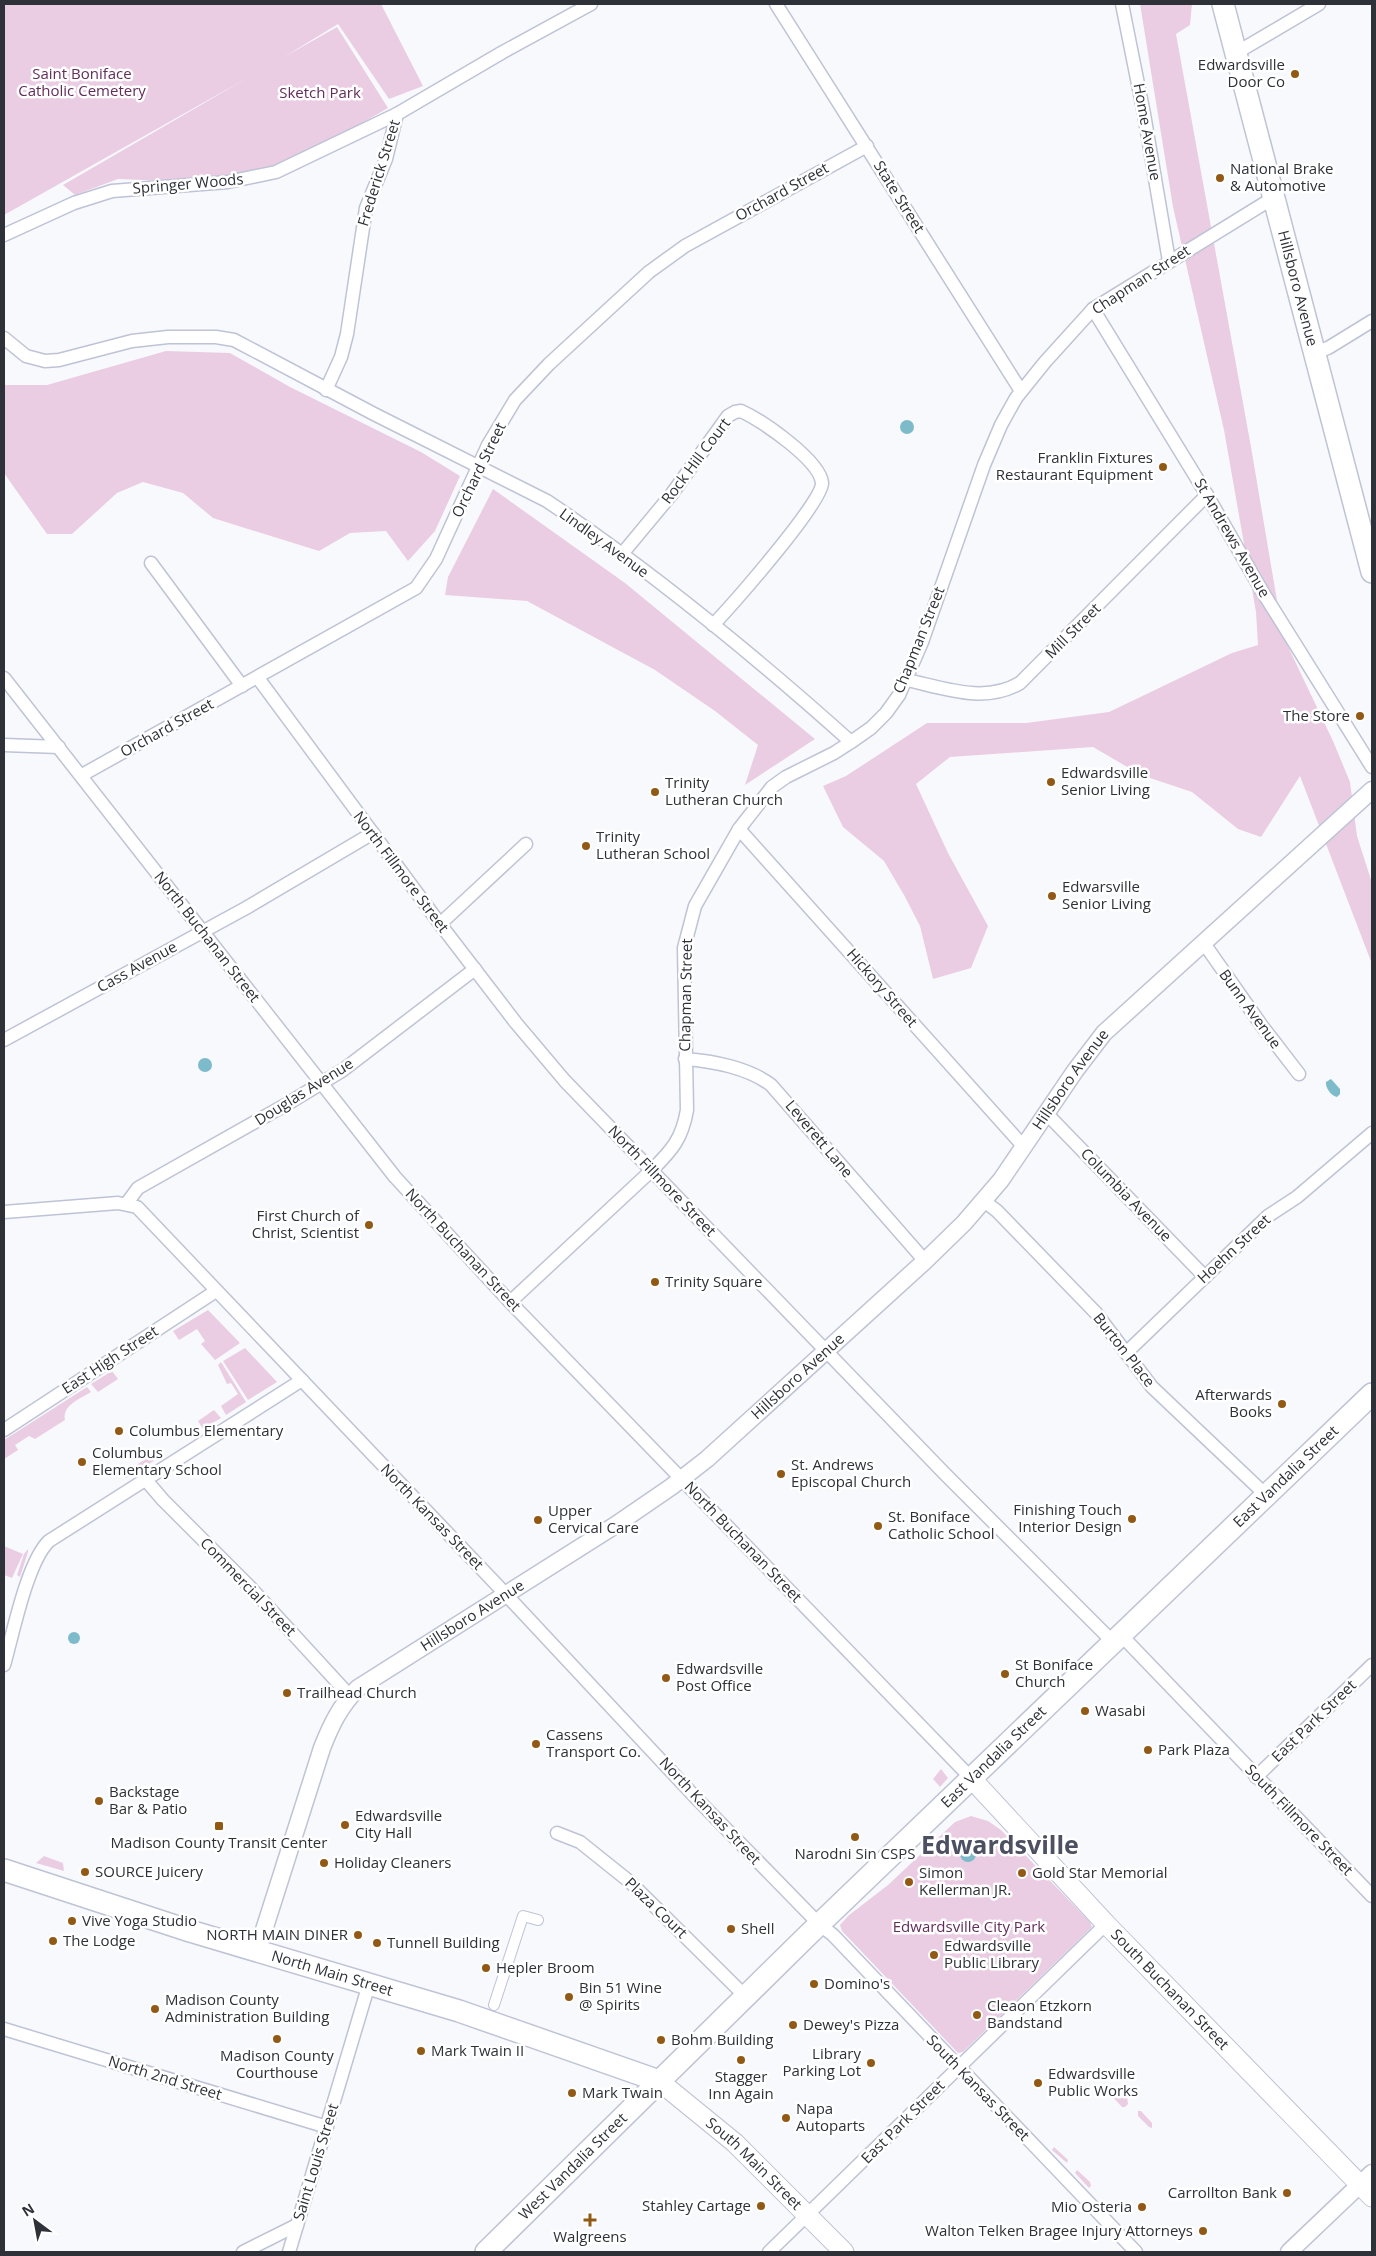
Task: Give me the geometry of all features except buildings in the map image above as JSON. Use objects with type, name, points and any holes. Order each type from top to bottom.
[{"type":"main road","name":"Hillsboro Avenue","points":[[1223,4],[1372,572]]},
{"type":"main road","name":"East Vandalia Street","points":[[659,2081],[819,1924],[1372,1394]]},
{"type":"main road","name":"South Buchanan Street","points":[[972,1779],[1106,1924],[1368,2185]]},
{"type":"main road","name":"North Main Street","points":[[4,1870],[257,1952],[459,2011],[659,2081]]},
{"type":"main road","name":"South Main Street","points":[[659,2081],[721,2130],[844,2252]]},
{"type":"main road","name":"West Vandalia Street","points":[[486,2252],[659,2081]]},
{"type":"street","name":"Frederick Street","points":[[326,390],[341,357],[347,334],[366,208],[386,159],[397,114],[494,57],[591,4]]},
{"type":"street","name":"State Street","points":[[776,4],[1021,391]]},
{"type":"street","name":"Home Avenue","points":[[1122,4],[1144,114],[1169,261]]},
{"type":"street","points":[[1236,53],[1319,4]]},
{"type":"street","name":"Springer Woods","points":[[4,235],[74,203],[112,191],[228,182],[276,172],[397,114]]},
{"type":"street","name":"Orchard Street","points":[[82,775],[416,588],[436,559],[477,466],[515,400],[550,364],[649,272],[685,246],[867,146]]},
{"type":"street","name":"Chapman Street","points":[[510,1302],[669,1154],[684,1128],[687,1110],[684,956],[688,928],[698,899],[740,829],[772,787],[786,777],[834,753],[871,728],[886,713],[907,680],[984,465],[1001,426],[1021,391],[1093,309],[1273,198]]},
{"type":"street","name":"St Andrews Avenue","points":[[1093,309],[1207,495],[1262,592],[1372,767]]},
{"type":"street","points":[[1314,353],[1328,348],[1372,321]]},
{"type":"street","points":[[4,338],[26,356],[45,361],[59,360],[132,341],[168,337],[216,337],[243,344],[326,390]]},
{"type":"street","name":"Lindley Avenue","points":[[326,390],[547,501],[622,554],[713,625],[851,742]]},
{"type":"street","name":"Rock Hill Court","points":[[622,554],[664,504],[728,416],[735,412],[741,412],[774,432],[815,467],[821,477],[821,489],[811,507],[733,604],[713,625]]},
{"type":"street","name":"Mill Street","points":[[907,680],[948,690],[984,694],[1011,689],[1020,684],[1207,495]]},
{"type":"street","points":[[151,563],[242,686]]},
{"type":"street","name":"North Buchanan Street","points":[[4,678],[82,775],[320,1084],[395,1177],[510,1302],[972,1779]]},
{"type":"street","name":"North Fillmore Street","points":[[258,678],[475,970],[565,1081],[945,1474],[1118,1639]]},
{"type":"street","points":[[4,745],[59,747]]},
{"type":"street","name":"Hillsboro Avenue","points":[[257,1952],[330,1727],[345,1700],[358,1688],[614,1526],[682,1479],[827,1351],[925,1261],[984,1201],[1100,1038],[1203,942],[1372,790]]},
{"type":"street","name":"Hickory Street","points":[[740,829],[1024,1147]]},
{"type":"street","name":"Cass Avenue","points":[[4,1040],[202,931],[373,833]]},
{"type":"street","points":[[440,924],[526,844]]},
{"type":"street","name":"Bunn Avenue","points":[[1203,942],[1262,1026],[1299,1074]]},
{"type":"street","name":"Douglas Avenue","points":[[127,1203],[138,1188],[320,1084],[389,1036],[475,970]]},
{"type":"street","name":"Leverett Lane","points":[[685,1059],[700,1060],[753,1074],[772,1084],[925,1261]]},
{"type":"street","name":"Columbia Avenue","points":[[1046,1113],[1205,1277]]},
{"type":"street","name":"Hoehn Street","points":[[1126,1353],[1268,1216],[1297,1197],[1372,1134]]},
{"type":"street","name":"Burton Place","points":[[984,1201],[997,1211],[1096,1313],[1152,1387],[1267,1496]]},
{"type":"street","points":[[4,1212],[127,1203]]},
{"type":"street","name":"North Kansas Street","points":[[127,1203],[137,1207],[696,1798],[819,1924]]},
{"type":"street","name":"East High Street","points":[[4,1430],[216,1291]]},
{"type":"street","points":[[4,1665],[34,1563],[43,1547],[57,1535],[302,1380]]},
{"type":"street","name":"Commercial Street","points":[[145,1479],[163,1500],[250,1586],[350,1696]]},
{"type":"street","name":"South Fillmore Street","points":[[1118,1639],[1372,1896]]},
{"type":"street","name":"East Park Street","points":[[1256,1777],[1372,1664]]},
{"type":"street","name":"Plaza Court","points":[[557,1834],[580,1842],[630,1882],[745,1996]]},
{"type":"street","points":[[494,2005],[523,1916],[538,1920]]},
{"type":"street","name":"South Kansas Street","points":[[819,1924],[833,1935],[958,2068],[1136,2252]]},
{"type":"street","name":"East Park Street","points":[[769,2252],[1106,1924]]},
{"type":"street","name":"Saint Louis Street","points":[[289,2252],[368,1984]]},
{"type":"street","name":"North 2nd Street","points":[[4,2029],[327,2127]]},
{"type":"street","points":[[1289,2252],[1368,2185]]},
{"type":"street","points":[[243,2252],[297,2225]]},
{"type":"green space","name":"Saint Boniface Catholic Cemetery","points":[[4,4],[381,4],[423,86],[389,99],[338,24],[284,57],[337,27],[388,108],[343,134],[272,168],[234,175],[166,181],[118,179],[75,195],[63,185],[249,77],[4,215]]},
{"type":"green space","points":[[1140,4],[1192,4],[1190,25],[1176,34],[1251,447],[1283,636],[1333,741],[1350,782],[1357,836],[1372,883],[1372,964],[1300,776],[1261,837],[1238,829],[1192,792],[1141,775],[1093,747],[950,757],[916,784],[948,853],[988,926],[971,968],[933,979],[920,926],[904,895],[884,861],[843,827],[823,786],[846,776],[927,723],[1026,723],[1109,712],[1232,653],[1258,645],[1256,612],[1224,430],[1173,207]]},
{"type":"green space","points":[[166,351],[230,353],[290,387],[421,452],[460,476],[435,531],[408,561],[386,531],[350,533],[319,551],[213,518],[183,493],[143,482],[117,493],[72,534],[47,534],[4,473],[4,385],[47,385]]},
{"type":"green space","points":[[493,489],[625,583],[815,739],[745,785],[758,745],[715,711],[655,670],[527,601],[445,595],[448,577]]},
{"type":"green space","points":[[208,1310],[240,1343],[215,1360],[201,1344],[205,1341],[197,1329],[179,1340],[173,1331]]},
{"type":"green space","points":[[245,1348],[277,1382],[248,1400],[223,1361]]},
{"type":"green space","points":[[221,1362],[246,1402],[226,1415],[221,1406],[238,1394],[231,1383],[227,1384],[218,1365]]},
{"type":"green space","points":[[112,1371],[118,1379],[98,1392],[91,1384]]},
{"type":"green space","points":[[87,1387],[91,1392],[69,1406],[66,1410],[65,1420],[35,1439],[29,1436],[15,1445],[18,1450],[4,1459],[4,1440]]},
{"type":"green space","points":[[214,1410],[221,1418],[203,1429],[198,1421]]},
{"type":"green space","points":[[153,1454],[157,1459],[126,1478],[123,1474]]},
{"type":"green space","points":[[4,1546],[23,1554],[12,1578],[4,1575]]},
{"type":"green space","points":[[28,1549],[20,1577],[17,1575],[24,1554]]},
{"type":"green space","points":[[941,1769],[948,1778],[940,1787],[933,1779]]},
{"type":"green space","name":"Edwardsville City Park","points":[[971,1816],[988,1821],[1001,1830],[1090,1922],[1092,1927],[963,2052],[958,2053],[842,1931],[840,1925],[848,1916],[888,1885],[955,1822]]},
{"type":"green space","points":[[44,1856],[63,1863],[64,1871],[36,1863]]},
{"type":"green space","points":[[1116,2086],[1127,2097],[1128,2104],[1125,2107],[1122,2107],[1111,2095],[1112,2087]]},
{"type":"green space","points":[[1138,2111],[1141,2111],[1152,2123],[1152,2128],[1138,2116]]},
{"type":"green space","points":[[1054,2147],[1068,2160],[1067,2163],[1052,2150]]},
{"type":"green space","points":[[1077,2170],[1090,2182],[1091,2186],[1089,2188],[1075,2173]]},
{"type":"water","points":[[904,420],[910,420],[914,427],[910,434],[904,434],[900,430],[900,424]]},
{"type":"water","points":[[205,1058],[210,1060],[212,1065],[210,1070],[205,1072],[200,1070],[198,1065],[200,1060]]},
{"type":"water","points":[[1331,1079],[1340,1089],[1340,1094],[1337,1097],[1326,1086],[1326,1082]]},
{"type":"water","points":[[76,1632],[79,1633],[79,1643],[72,1644],[69,1643],[68,1636],[69,1633]]},
{"type":"water","points":[[965,1846],[971,1846],[976,1851],[974,1860],[965,1862],[960,1857],[960,1851]]},
{"type":"place","name":"Edwardsville Door Co","points":[[1295,74]]},
{"type":"place","name":"National Brake & Automotive","points":[[1220,178]]},
{"type":"place","name":"Franklin Fixtures Restaurant Equipment","points":[[1163,467]]},
{"type":"place","name":"The Store","points":[[1360,716]]},
{"type":"place","name":"Edwardsville Senior Living","points":[[1051,782]]},
{"type":"place","name":"Trinity Lutheran Church","points":[[655,792]]},
{"type":"place","name":"Trinity Lutheran School","points":[[586,846]]},
{"type":"place","name":"Edwarsville Senior Living","points":[[1052,896]]},
{"type":"place","name":"First Church of Christ, Scientist","points":[[369,1225]]},
{"type":"place","name":"Trinity Square","points":[[655,1282]]},
{"type":"place","name":"Afterwards Books","points":[[1282,1404]]},
{"type":"place","name":"Columbus Elementary","points":[[119,1431]]},
{"type":"place","name":"Columbus Elementary School","points":[[82,1462]]},
{"type":"place","name":"St. Andrews Episcopal Church","points":[[781,1474]]},
{"type":"place","name":"Finishing Touch Interior Design","points":[[1132,1519]]},
{"type":"place","name":"Upper Cervical Care","points":[[538,1520]]},
{"type":"place","name":"St. Boniface Catholic School","points":[[878,1526]]},
{"type":"place","name":"St Boniface Church","points":[[1005,1674]]},
{"type":"place","name":"Edwardsville Post Office","points":[[666,1678]]},
{"type":"place","name":"Trailhead Church","points":[[287,1693]]},
{"type":"place","name":"Wasabi","points":[[1085,1711]]},
{"type":"place","name":"Cassens Transport Co.","points":[[536,1744]]},
{"type":"place","name":"Park Plaza","points":[[1148,1750]]},
{"type":"place","name":"Backstage Bar & Patio","points":[[99,1801]]},
{"type":"place","name":"Edwardsville City Hall","points":[[345,1825]]},
{"type":"place","name":"Madison County Transit Center","points":[[219,1826]]},
{"type":"place","name":"Narodni Sin CSPS","points":[[855,1837]]},
{"type":"place","name":"Holiday Cleaners","points":[[324,1863]]},
{"type":"place","name":"SOURCE Juicery","points":[[85,1872]]},
{"type":"place","name":"Gold Star Memorial","points":[[1022,1873]]},
{"type":"place","name":"Simon Kellerman JR.","points":[[909,1882]]},
{"type":"place","name":"Vive Yoga Studio","points":[[72,1921]]},
{"type":"place","name":"Shell","points":[[731,1929]]},
{"type":"place","name":"NORTH MAIN DINER","points":[[358,1935]]},
{"type":"place","name":"The Lodge","points":[[53,1941]]},
{"type":"place","name":"Tunnell Building","points":[[377,1943]]},
{"type":"place","name":"Edwardsville Public Library","points":[[934,1955]]},
{"type":"place","name":"Hepler Broom","points":[[486,1968]]},
{"type":"place","name":"Domino's","points":[[814,1984]]},
{"type":"place","name":"Bin 51 Wine @ Spirits","points":[[569,1997]]},
{"type":"place","name":"Madison County Administration Building","points":[[155,2009]]},
{"type":"place","name":"Cleaon Etzkorn Bandstand","points":[[977,2015]]},
{"type":"place","name":"Dewey's Pizza","points":[[793,2025]]},
{"type":"place","name":"Madison County Courthouse","points":[[277,2039]]},
{"type":"place","name":"Bohm Building","points":[[661,2040]]},
{"type":"place","name":"Mark Twain II","points":[[421,2051]]},
{"type":"place","name":"Stagger Inn Again","points":[[741,2060]]},
{"type":"place","name":"Library Parking Lot","points":[[871,2063]]},
{"type":"place","name":"Edwardsville Public Works","points":[[1038,2083]]},
{"type":"place","name":"Mark Twain","points":[[572,2093]]},
{"type":"place","name":"Napa Autoparts","points":[[786,2118]]},
{"type":"place","name":"Carrollton Bank","points":[[1287,2193]]},
{"type":"place","name":"Stahley Cartage","points":[[761,2206]]},
{"type":"place","name":"Mio Osteria","points":[[1142,2207]]},
{"type":"place","name":"Walgreens","points":[[590,2220]]},
{"type":"place","name":"Walton Telken Bragee Injury Attorneys","points":[[1203,2231]]},
{"type":"district","name":"Edwardsville","points":[[1000,1845]]},
{"type":"park label","name":"Sketch Park","points":[[320,93]]}]
